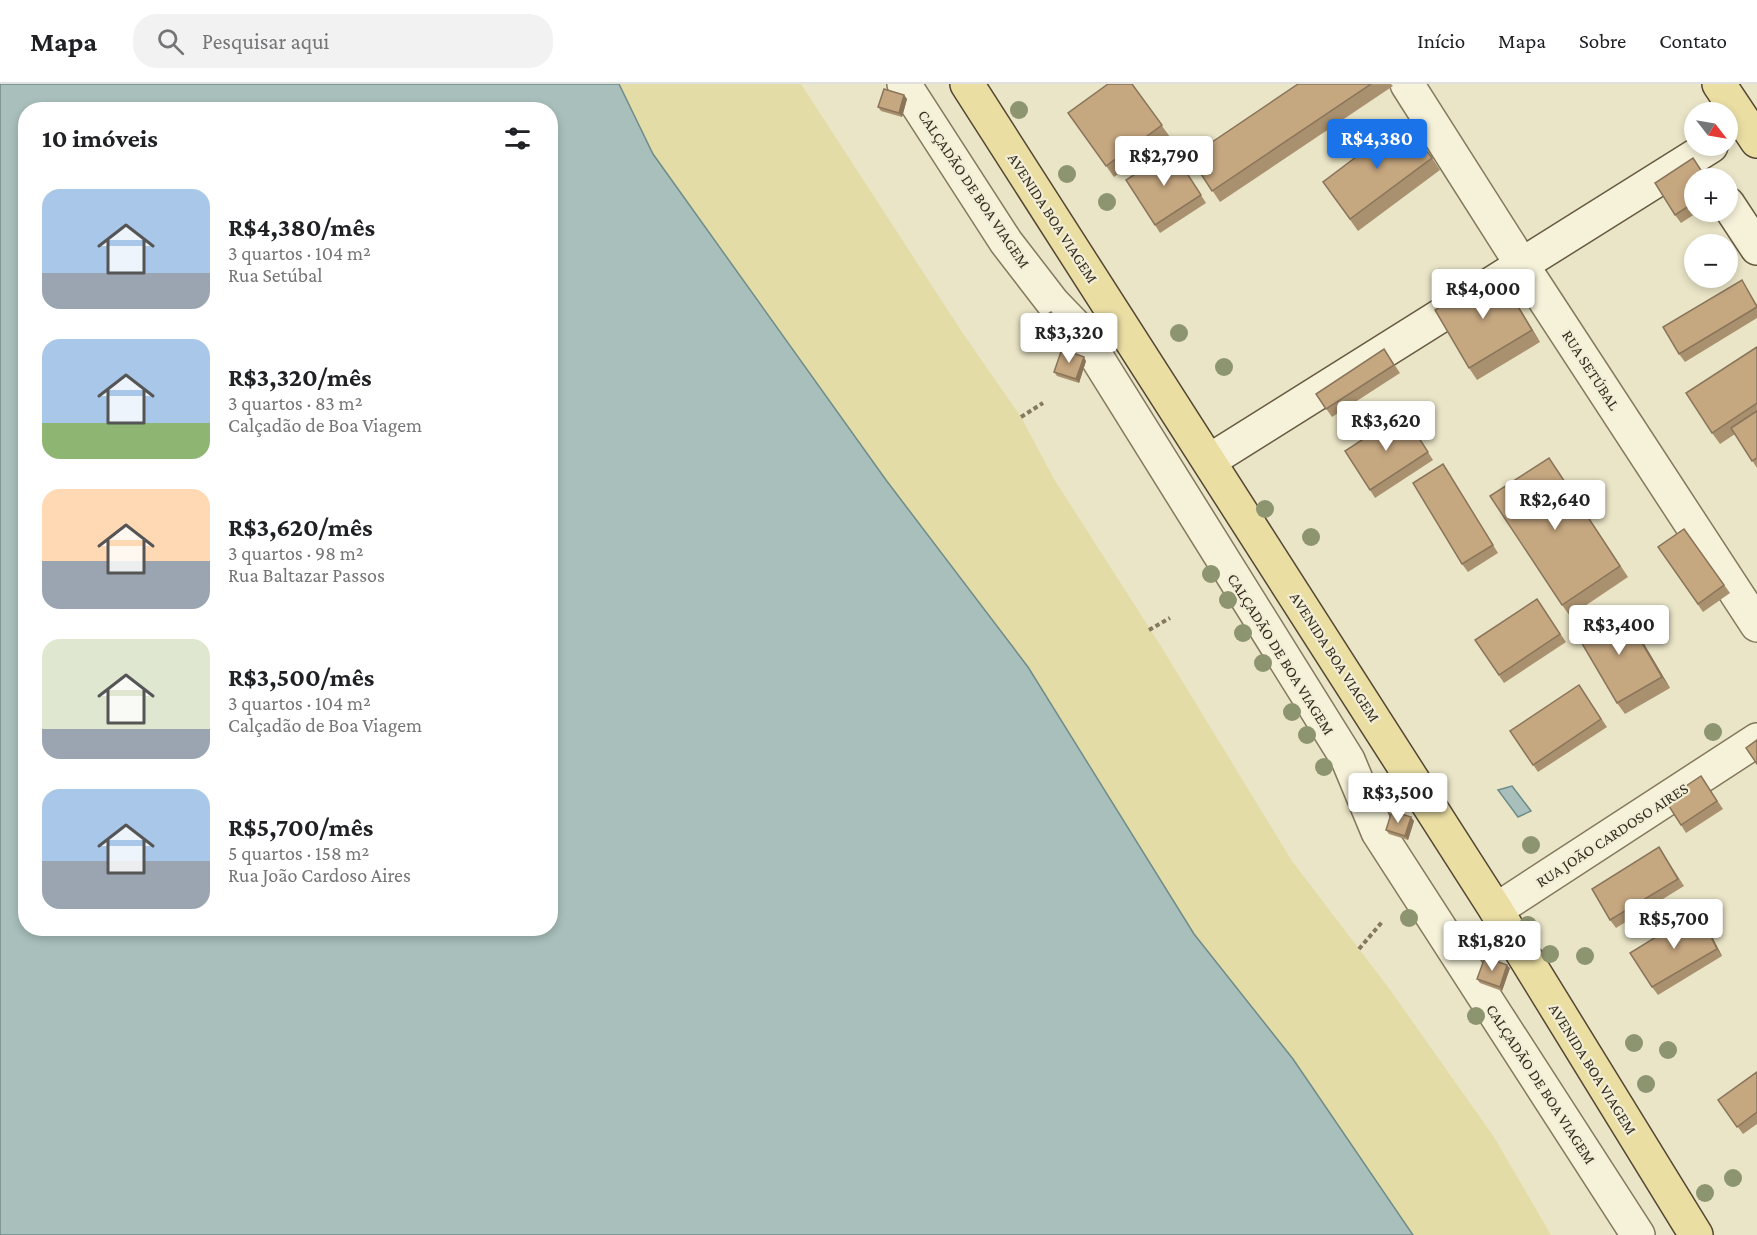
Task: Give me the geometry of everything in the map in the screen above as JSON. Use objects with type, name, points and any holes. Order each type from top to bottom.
[{"type":"main road","name":"AVENIDA BOA VIAGEM","points":[[967,84],[1496,910],[1696,1235]]},
{"type":"main road","points":[[1719,84],[1747,129]]},
{"type":"street","name":"CALÇADÃO DE BOA VIAGEM","points":[[904,84],[1006,242],[1053,303],[1081,332],[1348,760],[1378,832],[1638,1235]]},
{"type":"street","name":"RUA SETÚBAL","points":[[1407,84],[1757,625]]},
{"type":"street","points":[[1209,460],[1522,265],[1706,160]]},
{"type":"street","points":[[1738,219],[1757,248]]},
{"type":"street","name":"RUA JOÃO CARDOSO AIRES","points":[[1496,910],[1757,740]]},
{"type":"path","points":[[1021,417],[1044,403]]},
{"type":"path","points":[[1149,630],[1170,618]]},
{"type":"path","points":[[1359,949],[1382,922]]},
{"type":"sand","points":[[619,84],[801,84],[962,332],[1021,417],[1054,479],[1159,643],[1292,861],[1388,987],[1494,1137],[1551,1235],[1413,1235],[1293,1059],[1194,934],[1028,667],[886,480],[653,154]]},
{"type":"water","points":[[0,84],[619,84],[653,154],[886,480],[1028,667],[1194,934],[1293,1059],[1413,1235],[0,1235]]},
{"type":"water","points":[[1512,786],[1531,811],[1518,817],[1498,790]]},
{"type":"building","points":[[1108,84],[1132,84],[1162,125],[1106,166],[1068,113]]},
{"type":"building","points":[[1298,84],[1371,84],[1212,191],[1190,157]]},
{"type":"building","points":[[884,89],[904,95],[899,113],[878,107]]},
{"type":"building","points":[[1404,121],[1432,158],[1350,219],[1323,182]]},
{"type":"building","points":[[1172,150],[1201,195],[1155,225],[1126,180]]},
{"type":"building","points":[[1693,158],[1700,168],[1684,168],[1684,209],[1675,215],[1655,183]]},
{"type":"building","points":[[1497,272],[1532,330],[1469,368],[1435,310]]},
{"type":"building","points":[[1742,280],[1757,307],[1679,354],[1663,327],[1729,288],[1738,288],[1738,282]]},
{"type":"building","points":[[1051,312],[1068,338],[1053,348],[1036,322]]},
{"type":"building","points":[[1757,347],[1757,403],[1712,433],[1686,393]]},
{"type":"building","points":[[1062,349],[1084,357],[1076,379],[1054,372]]},
{"type":"building","points":[[1384,349],[1394,365],[1326,409],[1316,394]]},
{"type":"building","points":[[1757,411],[1757,458],[1752,461],[1731,428]]},
{"type":"building","points":[[1403,413],[1428,452],[1370,490],[1345,451]]},
{"type":"building","points":[[1549,458],[1620,566],[1562,605],[1490,496]]},
{"type":"building","points":[[1443,464],[1493,545],[1462,564],[1413,483]]},
{"type":"building","points":[[1684,529],[1724,585],[1698,604],[1658,547]]},
{"type":"building","points":[[1537,599],[1560,634],[1499,675],[1475,640]]},
{"type":"building","points":[[1622,609],[1662,677],[1617,703],[1577,635]]},
{"type":"building","points":[[1579,685],[1601,719],[1533,765],[1510,731]]},
{"type":"building","points":[[1757,740],[1757,764],[1746,748]]},
{"type":"building","points":[[1701,776],[1717,801],[1681,825],[1665,800]]},
{"type":"building","points":[[1392,811],[1411,817],[1405,836],[1386,830]]},
{"type":"building","points":[[1659,847],[1678,879],[1610,920],[1592,889]]},
{"type":"building","points":[[1698,911],[1717,949],[1652,987],[1630,953]]},
{"type":"building","points":[[1485,957],[1507,965],[1500,987],[1477,979]]},
{"type":"building","points":[[1757,1072],[1757,1112],[1737,1127],[1718,1100]]}]
